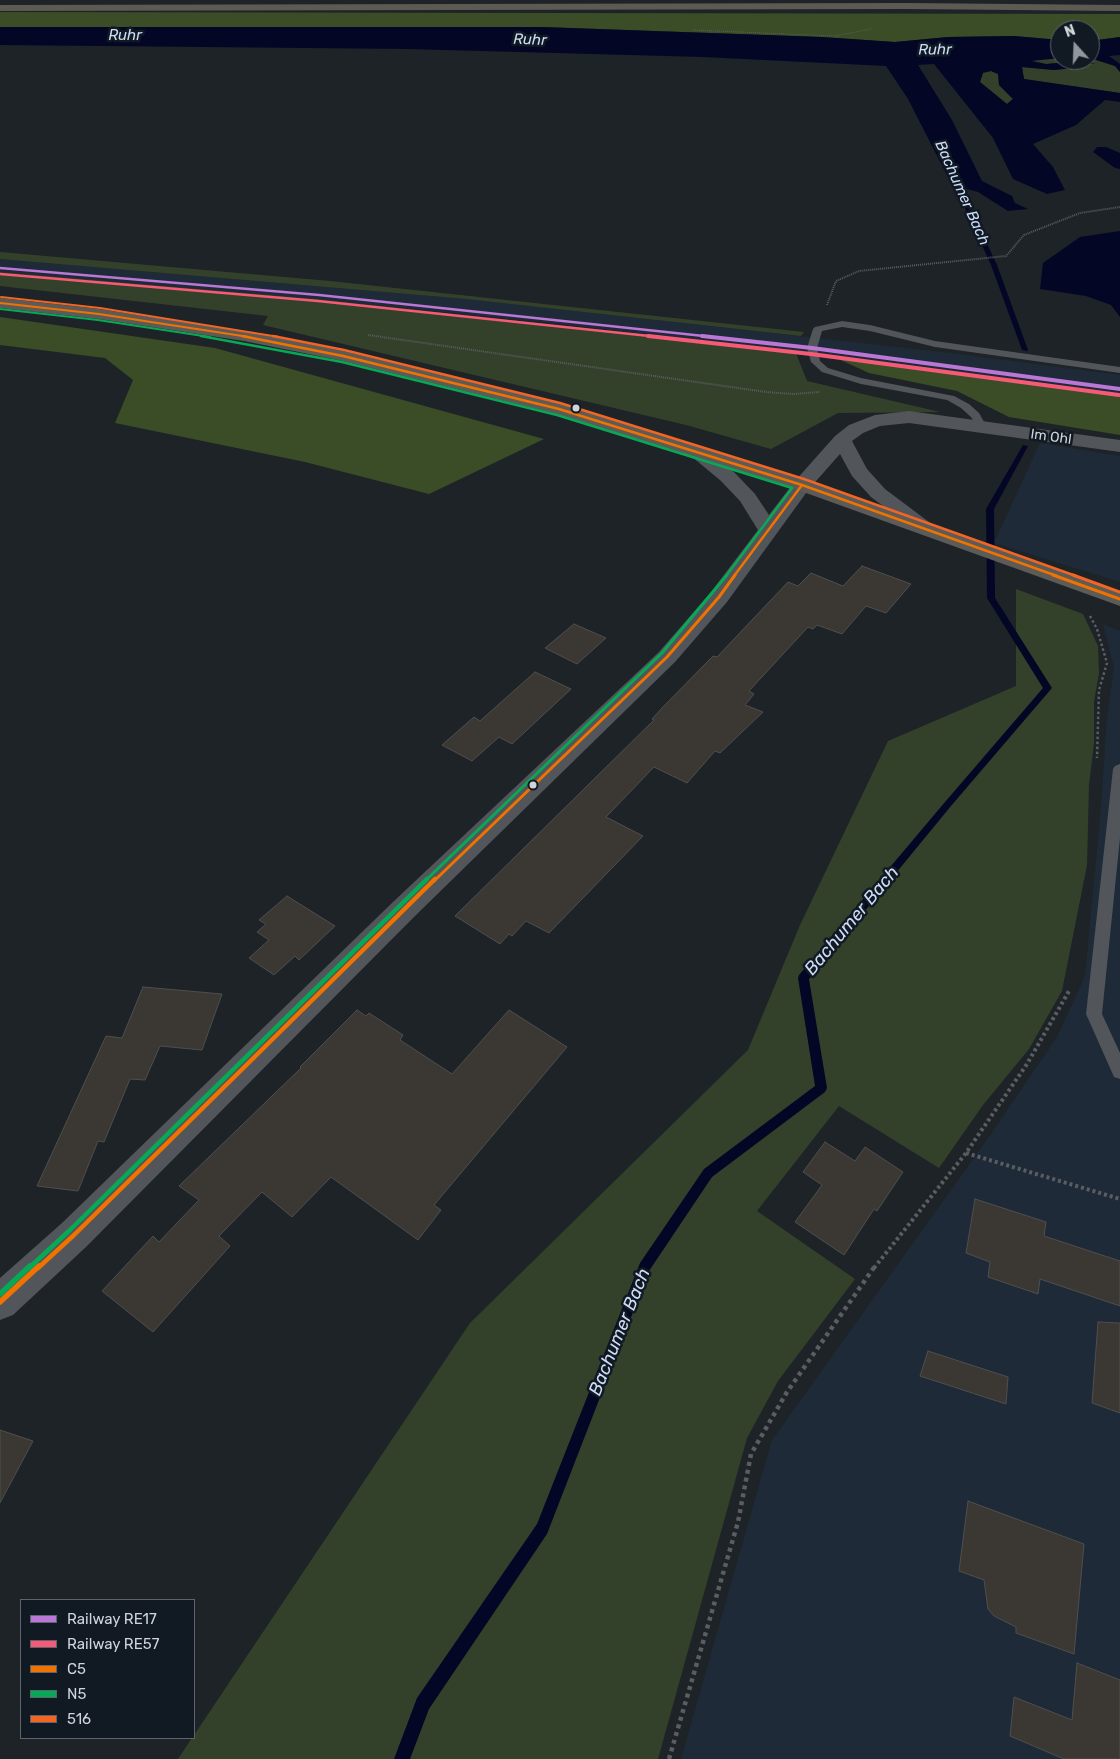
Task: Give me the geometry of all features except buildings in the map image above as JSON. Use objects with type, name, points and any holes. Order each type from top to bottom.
[{"type":"highway","points":[[0,0],[543,0]]},
{"type":"highway","points":[[1039,0],[1120,1]]},
{"type":"highway","points":[[0,8],[906,6],[1120,8]]},
{"type":"main road","points":[[0,303],[99,314],[244,336],[343,356],[559,409],[802,485],[922,526],[1120,599]]},
{"type":"street","name":"Im Ohl","points":[[0,1302],[74,1236],[404,909],[667,657],[719,597],[802,485],[842,440],[856,429],[875,421],[909,417],[1120,446]]},
{"type":"street","points":[[842,440],[860,472],[878,493],[922,526]]},
{"type":"street","points":[[698,452],[728,477],[748,498],[768,530]]},
{"type":"lane","points":[[982,427],[975,415],[965,406],[950,398],[861,381],[825,370],[816,362],[812,348],[818,329],[842,324],[870,328],[935,344],[1120,370]]},
{"type":"lane","points":[[1120,769],[1094,1014],[1120,1072]]},
{"type":"path","points":[[818,329],[836,281],[859,271],[1006,256],[1024,235],[1080,213],[1120,207]]},
{"type":"path","points":[[365,335],[766,392],[793,394],[822,392],[861,381]]},
{"type":"path","points":[[1071,580],[1097,629],[1107,663],[1099,690],[1097,763]]},
{"type":"path","points":[[669,1759],[738,1522],[751,1454],[787,1392],[862,1283],[966,1153],[1027,1064],[1071,987]]},
{"type":"path","points":[[966,1153],[1120,1200]]},
{"type":"shaded area","points":[[0,259],[466,299],[951,353],[1120,375],[1120,394],[796,351],[550,323],[317,299],[0,272]]},
{"type":"shaded area","points":[[1040,443],[1120,456],[1120,582],[994,543]]},
{"type":"shaded area","points":[[1103,624],[1120,631],[1120,1759],[681,1759],[772,1440],[982,1147],[1057,1037],[1085,976],[1100,819],[1107,718],[1114,668]]},
{"type":"green space","points":[[0,12],[1120,14],[1120,37],[1100,40],[1100,20],[1050,20],[1050,39],[1014,36],[948,37],[895,42],[821,37],[542,27],[0,27]]},
{"type":"green space","points":[[1050,59],[1050,64],[1046,64],[1029,60]]},
{"type":"green space","points":[[1100,61],[1115,66],[1120,72],[1120,93],[1024,79],[1022,67],[1050,70],[1100,70]]},
{"type":"green space","points":[[991,71],[998,74],[999,85],[1013,99],[1007,104],[980,82],[983,72]]},
{"type":"green space","points":[[0,252],[330,281],[804,332],[801,336],[466,299],[0,259]]},
{"type":"green space","points":[[0,272],[317,299],[795,351],[807,381],[940,412],[838,413],[771,449],[686,425],[263,325],[268,316],[0,286]]},
{"type":"green space","points":[[0,317],[215,348],[544,439],[429,494],[305,462],[115,423],[133,380],[105,358],[0,345]]},
{"type":"green space","points":[[832,356],[1120,394],[1120,435],[1009,417],[957,391],[869,373]]},
{"type":"green space","points":[[1016,589],[1083,614],[1098,646],[1099,673],[1094,702],[1094,743],[1089,785],[1087,865],[1062,991],[1029,1049],[983,1105],[939,1168],[839,1106],[757,1211],[855,1279],[778,1381],[747,1438],[658,1759],[178,1759],[191,1739],[195,1739],[195,1734],[470,1323],[748,1050],[800,925],[888,741],[1016,686]]},
{"type":"water","name":"Ruhr","points":[[0,27],[542,27],[821,37],[895,42],[948,37],[1014,36],[1050,39],[1050,59],[1031,61],[1050,64],[1050,70],[1022,67],[1024,79],[1120,93],[1120,102],[1105,100],[1076,125],[1033,144],[1053,167],[1065,190],[1047,194],[1013,179],[993,138],[934,64],[918,65],[952,120],[982,181],[1012,196],[1015,203],[1028,209],[1008,211],[978,192],[952,185],[908,99],[886,66],[703,57],[407,49],[0,45]],"holes":[[[991,71],[998,74],[999,85],[1013,99],[1007,104],[980,82],[983,73]]]},
{"type":"water","points":[[1120,37],[1120,55],[1109,56],[1120,64],[1120,72],[1115,66],[1100,61],[1100,40]]},
{"type":"water","points":[[1097,147],[1106,147],[1120,153],[1120,169],[1115,168],[1093,152]]},
{"type":"water","points":[[1120,231],[1120,317],[1111,305],[1086,296],[1040,289],[1043,263],[1080,237]]},
{"type":"waterway","name":"Bachumer Bach","points":[[952,176],[994,265],[1025,350]]},
{"type":"waterway","name":"Bachumer Bach","points":[[402,1759],[423,1704],[542,1529],[644,1267],[708,1173],[821,1088],[803,978],[948,804],[1048,688],[991,598],[990,509],[1025,446]]},
{"type":"rail line","name":"RE17","points":[[0,268],[319,295],[554,319],[812,348],[1120,389]]},
{"type":"rail line","name":"RE57","points":[[0,274],[318,301],[553,325],[811,354],[1119,395]]},
{"type":"transit line","name":"516","points":[[1,297],[100,308],[245,330],[344,350],[560,403],[804,479],[1120,592]]},
{"type":"transit line","name":"C5","points":[[0,303],[99,314],[244,336],[343,356],[559,409],[802,485],[1120,599]]},
{"type":"transit line","name":"N5","points":[[0,309],[98,320],[243,342],[342,362],[557,415],[792,488],[714,593],[662,653],[400,905],[70,1230],[0,1294]]},
{"type":"transit line","name":"C5","points":[[0,1302],[74,1235],[404,909],[667,657],[719,597],[802,485]]}]
